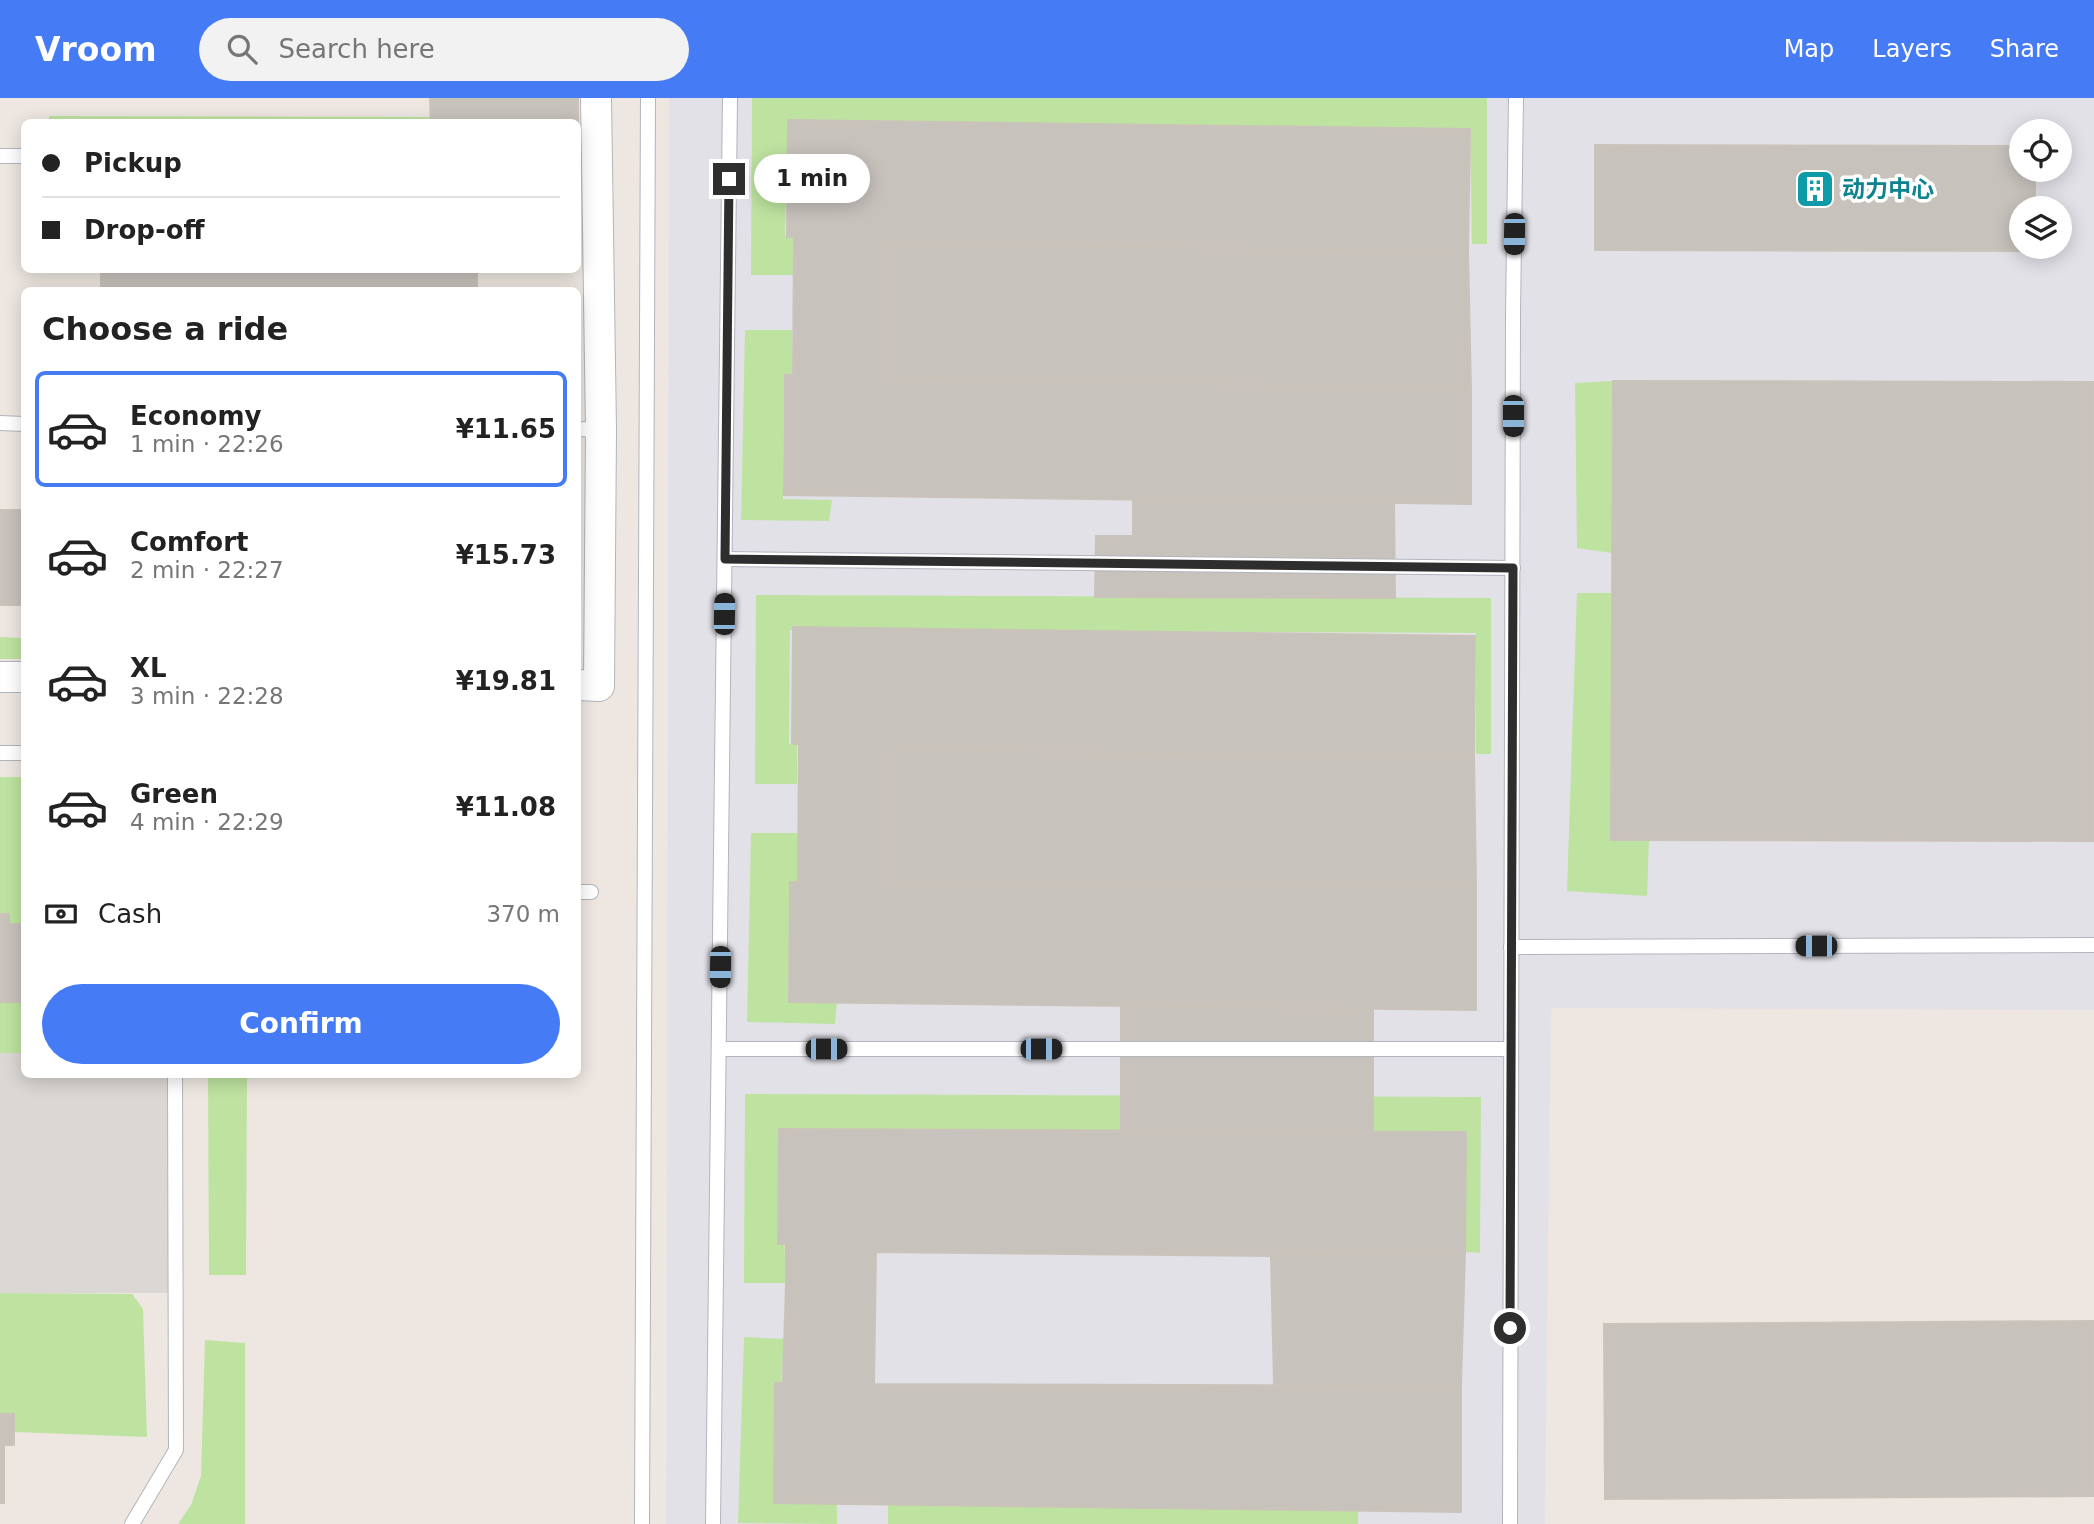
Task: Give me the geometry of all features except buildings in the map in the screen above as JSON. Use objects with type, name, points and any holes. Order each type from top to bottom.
[{"type":"street","points":[[581,685],[599,686],[589,430],[592,156],[596,98]]},
{"type":"street","points":[[0,677],[21,677]]},
{"type":"lane","points":[[642,1524],[648,98]]},
{"type":"lane","points":[[713,1524],[730,98]]},
{"type":"lane","points":[[1510,1524],[1516,98]]},
{"type":"lane","points":[[0,156],[21,156]]},
{"type":"lane","points":[[0,423],[21,424]]},
{"type":"lane","points":[[725,559],[1513,568]]},
{"type":"lane","points":[[0,753],[21,753]]},
{"type":"lane","points":[[1511,947],[2094,945]]},
{"type":"lane","points":[[719,1049],[1511,1049]]},
{"type":"lane","points":[[132,1524],[176,1450],[175,1078]]},
{"type":"shaded area","points":[[669,98],[2094,98],[2094,1010],[1551,1008],[1545,1524],[666,1524]]},
{"type":"shaded area","points":[[0,1053],[21,1053],[21,1078],[175,1078],[176,1293],[0,1293]]},
{"type":"green space","points":[[752,98],[1487,98],[1487,244],[1472,244],[1470,129],[788,120],[785,235],[793,236],[793,275],[751,275]]},
{"type":"green space","points":[[49,116],[431,117],[431,119],[49,119]]},
{"type":"green space","points":[[745,330],[792,330],[792,380],[784,380],[783,499],[832,500],[829,521],[741,520]]},
{"type":"green space","points":[[1613,381],[1612,553],[1577,548],[1575,383]]},
{"type":"green space","points":[[1577,593],[1612,593],[1611,839],[1649,840],[1647,896],[1567,891]]},
{"type":"green space","points":[[756,595],[1491,598],[1491,754],[1476,754],[1476,633],[790,630],[789,744],[797,745],[797,784],[755,784]]},
{"type":"green space","points":[[0,637],[21,638],[21,659],[0,659]]},
{"type":"green space","points":[[0,777],[21,777],[21,924],[9,924],[9,915],[0,914]]},
{"type":"green space","points":[[751,833],[798,833],[798,882],[790,882],[789,1001],[837,1002],[835,1024],[747,1022]]},
{"type":"green space","points":[[0,1002],[21,1002],[21,1053],[0,1053]]},
{"type":"green space","points":[[208,1078],[247,1078],[246,1275],[209,1275]]},
{"type":"green space","points":[[745,1094],[1481,1097],[1480,1253],[1465,1252],[1465,1132],[780,1129],[786,1283],[744,1283]]},
{"type":"green space","points":[[0,1293],[132,1294],[143,1309],[147,1437],[14,1432],[14,1414],[0,1414]]},
{"type":"green space","points":[[744,1337],[784,1339],[774,1503],[837,1504],[837,1524],[738,1523]]},
{"type":"green space","points":[[205,1340],[245,1343],[245,1524],[178,1524],[191,1505],[201,1476]]},
{"type":"green space","points":[[888,1504],[1358,1510],[1358,1524],[888,1524]]},
{"type":"place","name":"动力中心","points":[[1815,189]]},
{"type":"route","points":[[729,179],[725,559],[1513,568],[1510,1328]]}]
